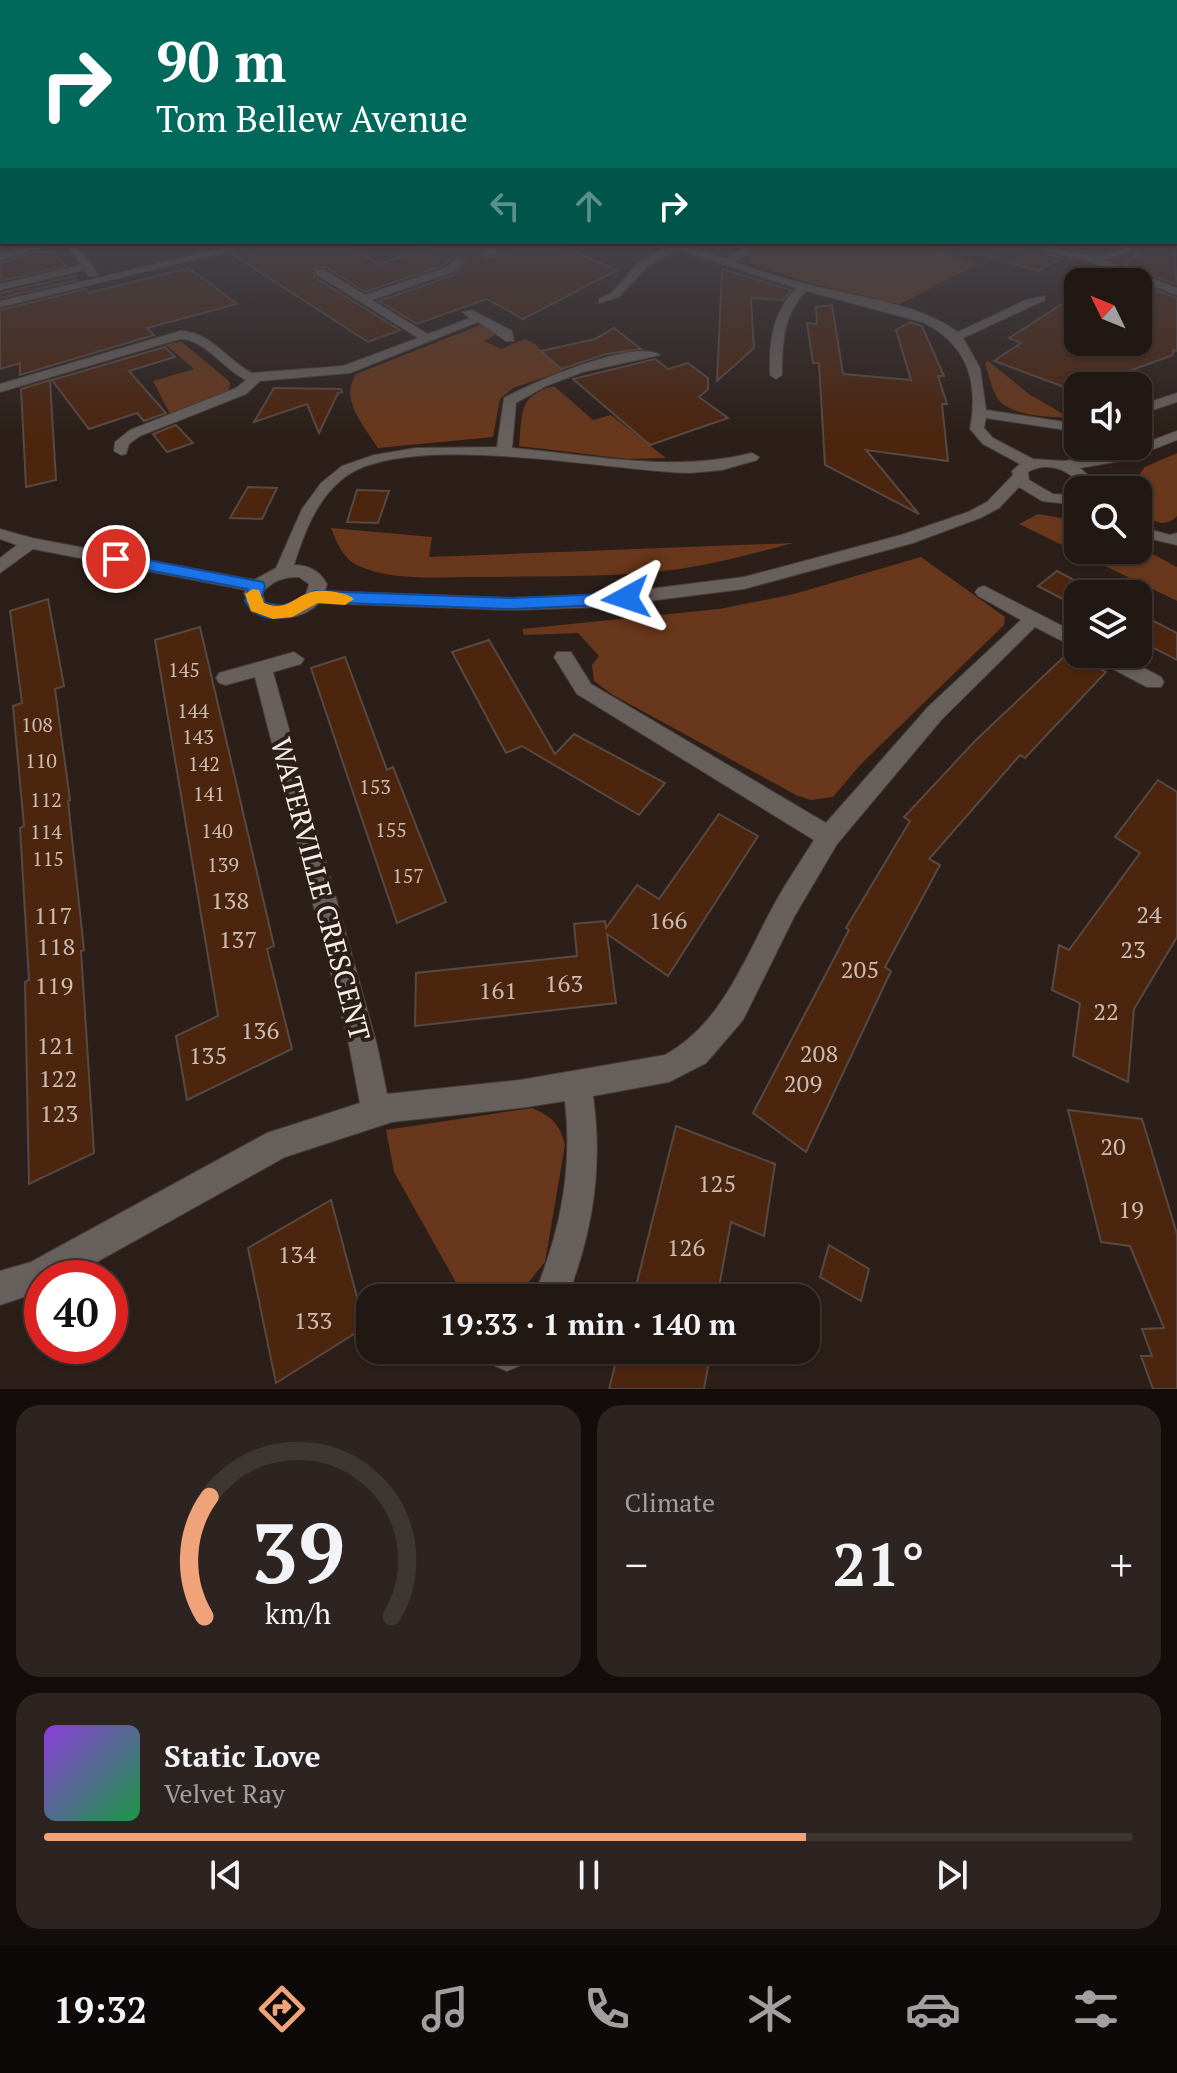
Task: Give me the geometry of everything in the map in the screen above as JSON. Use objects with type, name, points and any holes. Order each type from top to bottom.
[{"type":"street","points":[[372,305],[425,337]]},
{"type":"street","points":[[776,375],[777,323],[786,305]]},
{"type":"street","points":[[880,305],[937,326],[956,337],[981,392],[982,413],[977,429],[1025,470],[1028,488],[1046,497]]},
{"type":"street","points":[[956,337],[981,329],[1004,313],[1024,305]]},
{"type":"street","points":[[464,310],[510,338]]},
{"type":"street","points":[[0,388],[64,366],[180,335],[191,335],[204,342],[238,371],[257,377],[345,370],[479,318]]},
{"type":"street","points":[[504,452],[509,401],[527,389],[611,363],[654,355]]},
{"type":"street","points":[[121,451],[122,442],[135,433],[241,391],[257,377]]},
{"type":"street","points":[[1152,406],[1177,397]]},
{"type":"street","points":[[982,413],[1064,426]]},
{"type":"street","points":[[1152,445],[1177,435]]},
{"type":"street","points":[[283,572],[301,524],[337,475],[366,461],[408,453],[504,452],[660,467],[716,467],[752,457]]},
{"type":"street","points":[[993,505],[1025,470],[1101,460]]},
{"type":"street","points":[[1101,476],[1118,460]]},
{"type":"street","points":[[1062,466],[1080,476]]},
{"type":"street","points":[[257,586],[253,601],[257,607],[273,613],[292,611],[315,597],[512,604],[601,601],[677,593],[744,583],[824,563],[907,539],[993,505],[1046,497],[1064,499]]},
{"type":"street","points":[[0,534],[30,543],[257,586],[283,572],[302,571],[315,578],[318,584],[315,597]]},
{"type":"street","points":[[1152,537],[1172,541],[1177,538]]},
{"type":"street","points":[[0,567],[30,543]]},
{"type":"street","points":[[984,592],[1064,634]]},
{"type":"street","points":[[0,1288],[37,1277],[278,1144],[392,1107],[520,1094],[669,1068],[696,1053],[733,1010],[785,909],[829,837],[935,713],[1034,618]]},
{"type":"street","points":[[564,657],[584,689],[829,837]]},
{"type":"street","points":[[226,678],[294,659]]},
{"type":"street","name":"WATERVILLE CRESCENT","points":[[262,668],[363,1045],[376,1112]]},
{"type":"street","points":[[1128,668],[1154,682]]},
{"type":"street","points":[[556,1284],[570,1253],[582,1193],[585,1135],[577,1084]]},
{"type":"shaded area","points":[[480,325],[495,335],[484,341],[501,349],[525,339],[535,344],[563,371],[513,388],[500,399],[493,437],[378,448],[352,403],[351,384],[356,374]]},
{"type":"shaded area","points":[[182,342],[230,382],[229,390],[170,414],[153,381],[194,369],[165,344]]},
{"type":"shaded area","points":[[987,360],[1029,394],[1064,414],[1064,418],[1019,412],[1002,403],[996,396],[985,364]]},
{"type":"shaded area","points":[[554,386],[593,420],[611,415],[666,458],[627,459],[519,446],[524,407],[533,395]]},
{"type":"shaded area","points":[[1177,453],[1177,516],[1172,520],[1162,523],[1152,520],[1152,476],[1138,476],[1145,467]]},
{"type":"shaded area","points":[[1038,514],[1064,519],[1064,546],[1019,524]]},
{"type":"shaded area","points":[[331,528],[432,537],[429,557],[793,543],[708,564],[654,572],[415,577],[372,571],[353,563],[341,550]]},
{"type":"shaded area","points":[[1152,554],[1177,567],[1177,601],[1152,589],[1152,580],[1134,580],[1101,564],[1152,564]]},
{"type":"shaded area","points":[[921,557],[1005,617],[1004,625],[860,765],[833,797],[811,800],[796,795],[613,695],[594,681],[592,665],[599,656],[578,633],[524,635],[522,629],[719,609],[794,594]]},
{"type":"shaded area","points":[[532,1108],[554,1122],[565,1145],[545,1262],[527,1284],[457,1284],[394,1172],[386,1130]]},
{"type":"building","points":[[21,305],[234,305],[147,328],[154,335],[20,375],[20,363],[0,369],[0,310]]},
{"type":"building","points":[[311,305],[359,305],[400,330],[368,342]]},
{"type":"building","points":[[385,305],[471,305],[417,324]]},
{"type":"building","points":[[497,305],[550,305],[523,319]]},
{"type":"building","points":[[720,305],[751,305],[754,348],[717,381]]},
{"type":"building","points":[[832,305],[843,374],[911,380],[896,330],[910,322],[922,326],[944,376],[938,376],[947,404],[942,404],[948,461],[866,450],[919,514],[825,465],[819,363],[813,363],[807,323],[817,324],[816,307]]},
{"type":"building","points":[[1064,305],[1064,356],[1152,356],[1152,305],[1177,305],[1177,351],[1173,350],[1173,355],[1126,372],[1064,372],[1064,387],[994,361],[1021,343],[1009,338]]},
{"type":"building","points":[[614,328],[641,349],[606,354],[561,369],[541,351],[595,339]]},
{"type":"building","points":[[165,347],[175,357],[129,371],[166,413],[144,421],[137,413],[89,429],[52,380]]},
{"type":"building","points":[[655,359],[668,369],[688,363],[708,378],[708,389],[699,397],[728,418],[650,445],[573,379]]},
{"type":"building","points":[[50,380],[56,480],[26,487],[21,389]]},
{"type":"building","points":[[274,388],[341,389],[342,392],[338,393],[319,433],[307,404],[254,422]]},
{"type":"building","points":[[176,425],[193,443],[167,452],[153,434]]},
{"type":"building","points":[[248,487],[277,488],[262,519],[230,518]]},
{"type":"building","points":[[357,490],[389,491],[378,523],[347,522]]},
{"type":"building","points":[[1057,571],[1074,580],[1064,580],[1064,600],[1038,586]]},
{"type":"building","points":[[48,599],[64,686],[55,689],[70,800],[84,950],[81,951],[94,1153],[29,1184],[25,982],[29,980],[20,828],[24,826],[13,706],[22,703],[10,611]]},
{"type":"building","points":[[1152,620],[1177,633],[1177,660],[1152,647]]},
{"type":"building","points":[[200,627],[274,946],[267,949],[292,1049],[187,1100],[176,1036],[218,1016],[155,640]]},
{"type":"building","points":[[489,640],[555,754],[574,734],[665,783],[639,815],[522,746],[506,753],[452,652]]},
{"type":"building","points":[[345,657],[387,770],[393,767],[446,902],[397,923],[311,668]]},
{"type":"building","points":[[1064,657],[1064,668],[1099,668],[1106,672],[1025,758],[1020,755],[929,859],[940,865],[885,967],[891,971],[806,1152],[753,1113],[849,930],[846,928],[910,821],[904,817],[976,740]]},
{"type":"building","points":[[1158,780],[1177,792],[1177,937],[1134,1009],[1128,1082],[1073,1056],[1080,1003],[1052,990],[1059,945],[1069,950],[1140,853],[1115,837]]},
{"type":"building","points":[[719,814],[758,836],[668,976],[607,934],[616,1003],[415,1026],[416,973],[577,956],[574,924],[605,921],[606,928],[637,885],[659,899]]},
{"type":"building","points":[[1068,1110],[1142,1119],[1177,1234],[1177,1389],[1153,1389],[1141,1356],[1152,1356],[1142,1329],[1164,1328],[1130,1246],[1101,1242]]},
{"type":"building","points":[[676,1126],[775,1164],[764,1236],[731,1222],[720,1284],[636,1284]]},
{"type":"building","points":[[331,1200],[356,1293],[356,1333],[276,1383],[248,1248]]},
{"type":"building","points":[[829,1245],[869,1269],[861,1301],[820,1277]]},
{"type":"building","points":[[615,1364],[708,1364],[704,1389],[609,1389]]},
{"type":"slow traffic","points":[[253,594],[257,607],[273,613],[301,608],[315,597],[345,599]]},
{"type":"route","points":[[116,559],[257,586],[253,601],[257,607],[273,613],[301,608],[315,597],[512,604],[626,598]]}]
